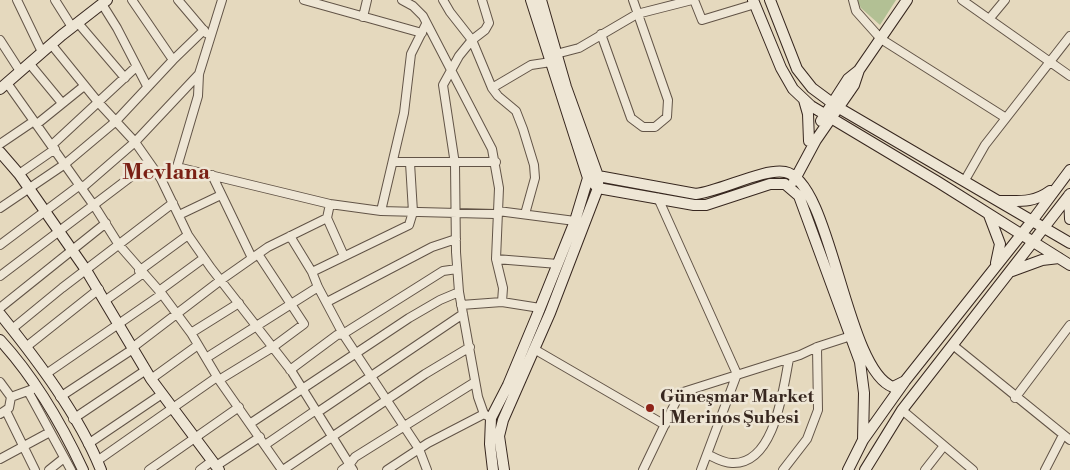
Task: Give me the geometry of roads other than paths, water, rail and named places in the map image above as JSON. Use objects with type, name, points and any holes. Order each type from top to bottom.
[{"type":"street","points":[[18,0],[42,52]]},
{"type":"street","points":[[55,0],[75,25],[125,78]]},
{"type":"street","points":[[132,0],[173,60]]},
{"type":"street","points":[[178,0],[204,30],[210,40]]},
{"type":"street","points":[[161,179],[176,167],[198,96],[199,74],[222,0]]},
{"type":"street","points":[[304,0],[422,33]]},
{"type":"street","points":[[363,17],[368,0]]},
{"type":"street","points":[[402,0],[413,6],[426,24],[489,139],[496,162],[499,188],[496,259],[502,288],[502,302]]},
{"type":"street","points":[[443,0],[472,40],[492,88],[498,96],[516,111],[534,165],[535,178],[525,214]]},
{"type":"street","points":[[482,0],[489,23],[485,30],[472,40],[451,68],[443,85],[443,94],[452,135],[455,164],[459,292],[475,382],[488,416],[493,470]]},
{"type":"street","points":[[504,470],[499,436],[503,420],[598,188],[554,58],[531,0]]},
{"type":"street","points":[[541,0],[554,58]]},
{"type":"street","points":[[601,34],[631,118],[643,127],[655,127],[667,117],[668,100],[633,0]]},
{"type":"street","points":[[492,88],[531,66],[579,48],[637,14],[693,0],[702,20],[754,2],[781,68],[793,89],[804,99],[828,118],[938,182],[1070,265]]},
{"type":"street","points":[[770,0],[798,69],[812,88],[836,106],[1070,243]]},
{"type":"street","points":[[852,0],[856,11],[881,39],[1006,118]]},
{"type":"street","points":[[788,186],[812,141],[836,106],[848,79],[859,70],[907,0]]},
{"type":"street","points":[[962,0],[1070,76]]},
{"type":"street","points":[[990,18],[1004,0]]},
{"type":"street","points":[[147,86],[117,28],[106,1],[51,44],[3,86],[36,123],[94,204],[119,245],[191,333],[218,378],[282,470],[387,399],[470,347]]},
{"type":"street","points":[[381,211],[404,113],[411,54],[426,24]]},
{"type":"street","points":[[0,208],[65,164],[115,122],[147,86],[204,30]]},
{"type":"street","points":[[965,180],[985,145],[1070,36]]},
{"type":"street","points":[[0,40],[20,71]]},
{"type":"street","points":[[51,44],[84,86],[135,142],[161,179],[188,235],[238,304],[290,370],[351,467]]},
{"type":"street","points":[[29,63],[62,103]]},
{"type":"street","points":[[19,174],[53,147],[136,67]]},
{"type":"street","points":[[0,245],[45,210],[81,186],[135,142],[199,74]]},
{"type":"street","points":[[0,144],[36,123],[84,86]]},
{"type":"street","points":[[804,99],[812,141]]},
{"type":"street","points":[[812,141],[828,132],[846,128]]},
{"type":"street","points":[[0,152],[19,174],[59,230],[106,300],[148,374],[216,466]]},
{"type":"street","points":[[393,162],[455,164],[496,162]]},
{"type":"street","points":[[0,276],[149,163]]},
{"type":"street","points":[[312,272],[409,225],[413,212],[410,163]]},
{"type":"street","points":[[176,167],[330,204],[381,211],[495,214],[498,211],[575,221]]},
{"type":"street","points":[[848,470],[863,440],[905,381],[1070,170]]},
{"type":"street","points":[[593,177],[696,194],[710,193],[771,172],[793,175],[812,198],[859,335],[872,367],[880,379],[893,387],[905,381]]},
{"type":"street","points":[[0,314],[46,374],[99,466],[172,408],[218,378],[273,347],[304,324],[255,256],[212,175]]},
{"type":"street","points":[[387,470],[419,449],[488,416],[508,385],[593,177]]},
{"type":"street","points":[[598,188],[694,205],[706,205],[770,184],[788,186],[799,196],[862,374],[863,440]]},
{"type":"street","points":[[999,201],[1039,199],[1059,184]]},
{"type":"street","points":[[1070,194],[1070,219]]},
{"type":"street","points":[[865,470],[902,410],[954,346],[1070,194]]},
{"type":"street","points":[[179,215],[221,195]]},
{"type":"street","points":[[658,198],[738,374],[700,470]]},
{"type":"street","points":[[12,329],[173,203]]},
{"type":"street","points":[[330,204],[327,218],[344,256]]},
{"type":"street","points":[[989,214],[1000,244],[995,267]]},
{"type":"street","points":[[60,397],[132,348],[176,313],[255,256],[327,218]]},
{"type":"street","points":[[0,308],[106,223]]},
{"type":"street","points":[[106,300],[188,235]]},
{"type":"street","points":[[290,236],[312,272],[343,334],[419,449],[427,470]]},
{"type":"street","points":[[327,302],[403,261],[456,238]]},
{"type":"street","points":[[46,374],[118,324],[204,258]]},
{"type":"street","points":[[1011,271],[1042,260],[1059,258]]},
{"type":"street","points":[[496,259],[558,264]]},
{"type":"street","points":[[290,370],[330,340],[343,334],[444,271],[457,269]]},
{"type":"street","points":[[206,358],[289,303],[318,287]]},
{"type":"street","points":[[26,347],[99,289]]},
{"type":"street","points":[[251,424],[417,313],[459,292]]},
{"type":"street","points":[[461,305],[502,302],[540,308]]},
{"type":"street","points":[[191,333],[238,304]]},
{"type":"street","points":[[265,445],[371,377],[463,314]]},
{"type":"street","points":[[1016,398],[1070,325]]},
{"type":"street","points":[[644,470],[680,393],[789,359],[848,336],[859,335]]},
{"type":"street","points":[[0,340],[83,470]]},
{"type":"street","points":[[73,419],[198,345]]},
{"type":"street","points":[[954,346],[1070,440]]},
{"type":"street","points":[[783,470],[807,439],[818,410],[817,347]]},
{"type":"street","points":[[534,348],[665,425]]},
{"type":"street","points":[[707,454],[734,464],[755,456],[773,430],[789,359]]},
{"type":"street","points":[[0,382],[11,397],[9,408],[3,412],[24,446],[34,470]]},
{"type":"street","points":[[342,470],[351,467],[355,457],[475,382]]},
{"type":"street","points":[[11,397],[32,389]]},
{"type":"street","points":[[32,389],[50,432],[71,470]]},
{"type":"street","points":[[88,444],[162,394]]},
{"type":"street","points":[[149,470],[239,407]]},
{"type":"street","points":[[902,410],[943,447],[973,470]]},
{"type":"street","points":[[0,459],[50,432]]},
{"type":"street","points":[[1045,470],[1063,435]]},
{"type":"street","points":[[200,470],[216,466],[260,437]]},
{"type":"street","points":[[925,470],[943,447]]},
{"type":"street","points":[[49,470],[64,458]]},
{"type":"place","name":"Güneşmar Market | Merinos Şubesi","points":[[650,408]]},
{"type":"district","name":"Mevlana","points":[[166,174]]}]
